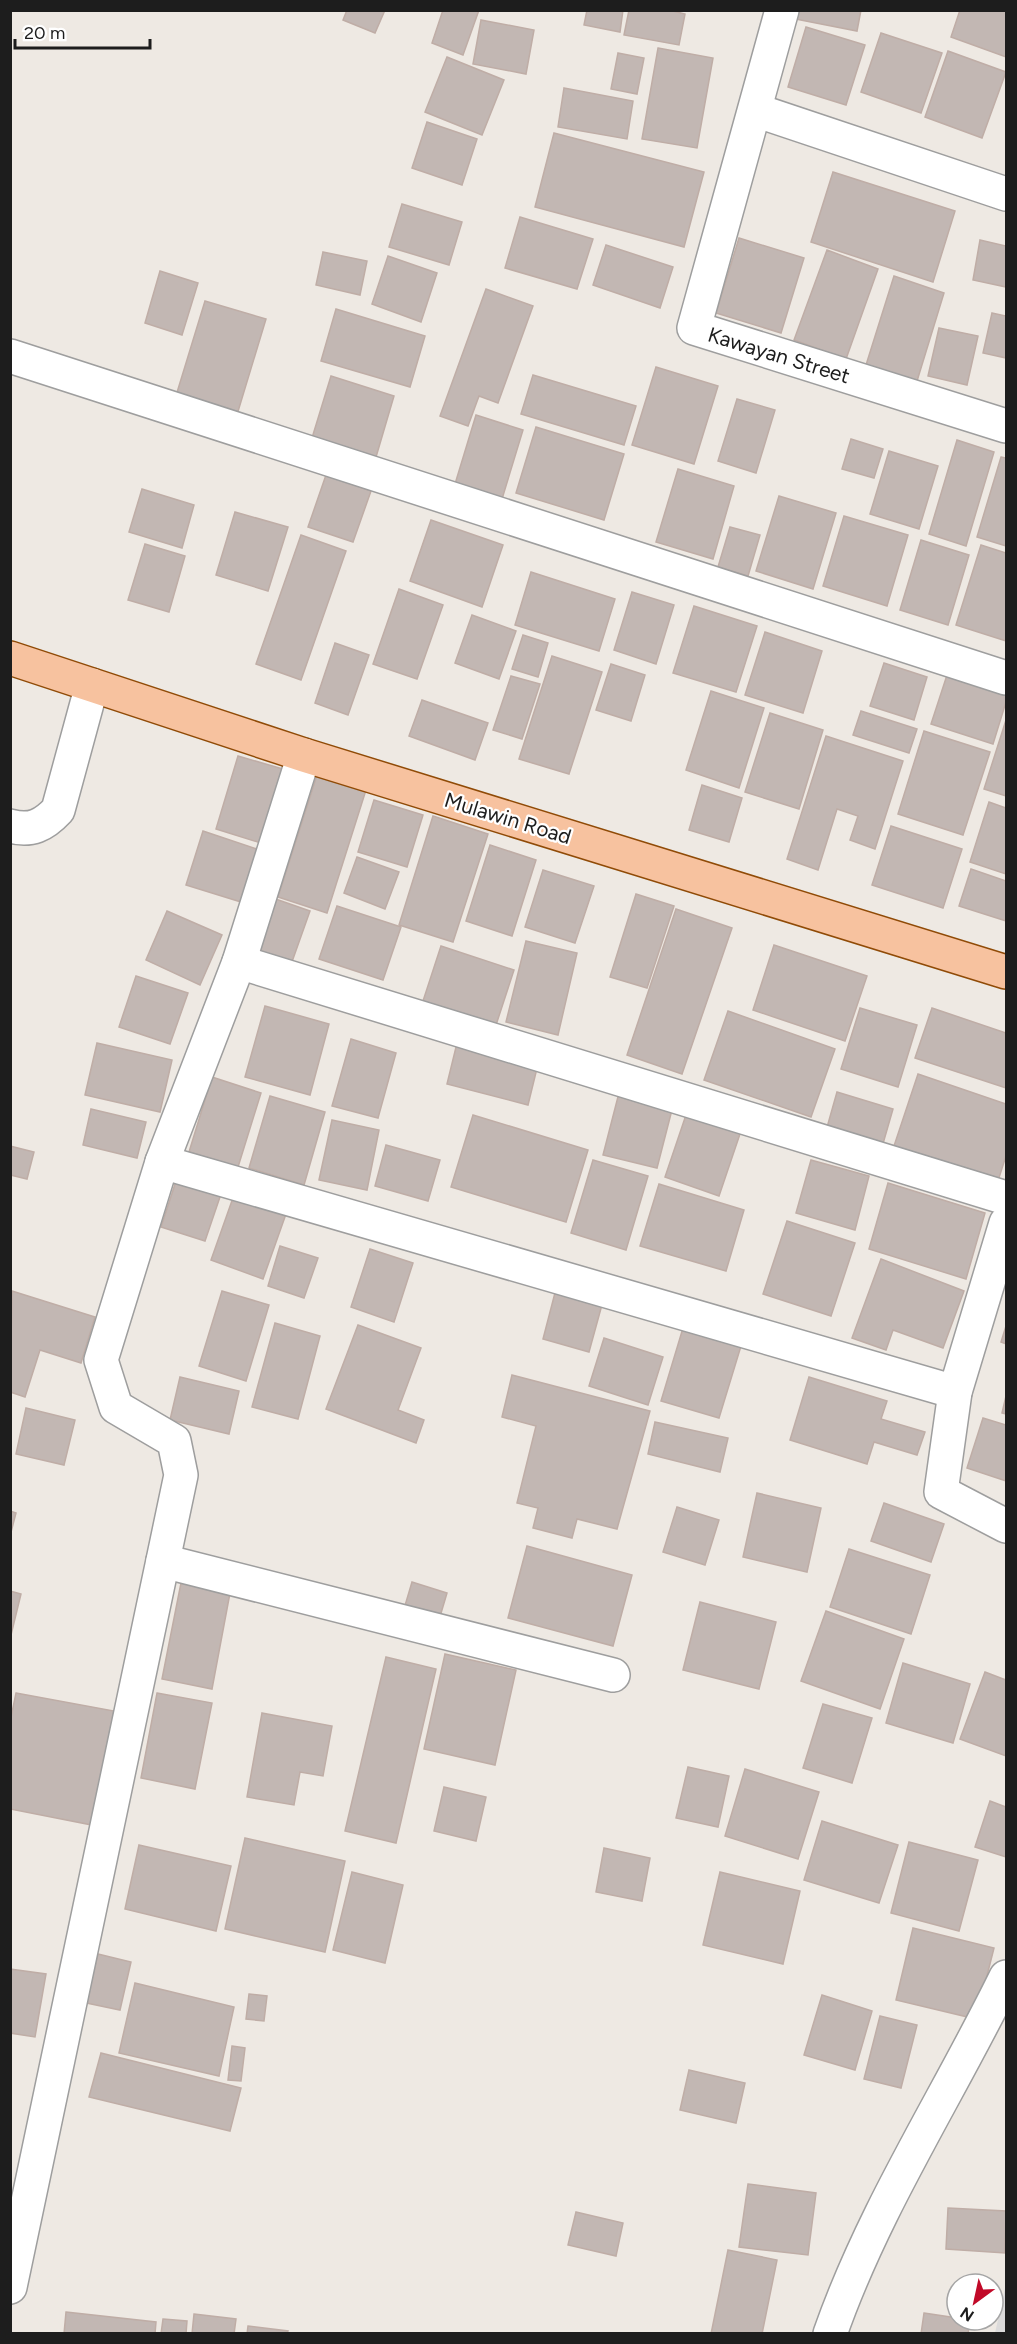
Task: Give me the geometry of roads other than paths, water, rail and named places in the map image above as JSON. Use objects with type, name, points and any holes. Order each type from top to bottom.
[{"type":"main road","name":"Mulawin Road","points":[[10,658],[304,755],[1006,972]]},
{"type":"street","name":"Kawayan Street","points":[[782,10],[694,328],[1006,426]]},
{"type":"street","points":[[755,110],[1006,194]]},
{"type":"street","points":[[10,356],[1006,678]]},
{"type":"street","points":[[10,826],[23,830],[45,824],[58,810],[92,685]]},
{"type":"street","points":[[10,2287],[181,1475],[174,1441],[116,1407],[101,1360],[162,1162],[239,962],[304,755]]},
{"type":"street","points":[[239,962],[1006,1198]]},
{"type":"street","points":[[162,1162],[955,1392]]},
{"type":"street","points":[[1006,1223],[955,1392],[941,1492],[1006,1526]]},
{"type":"street","points":[[163,1561],[613,1675]]},
{"type":"street","points":[[830,2334],[884,2208],[933,2120],[1006,1977]]}]
